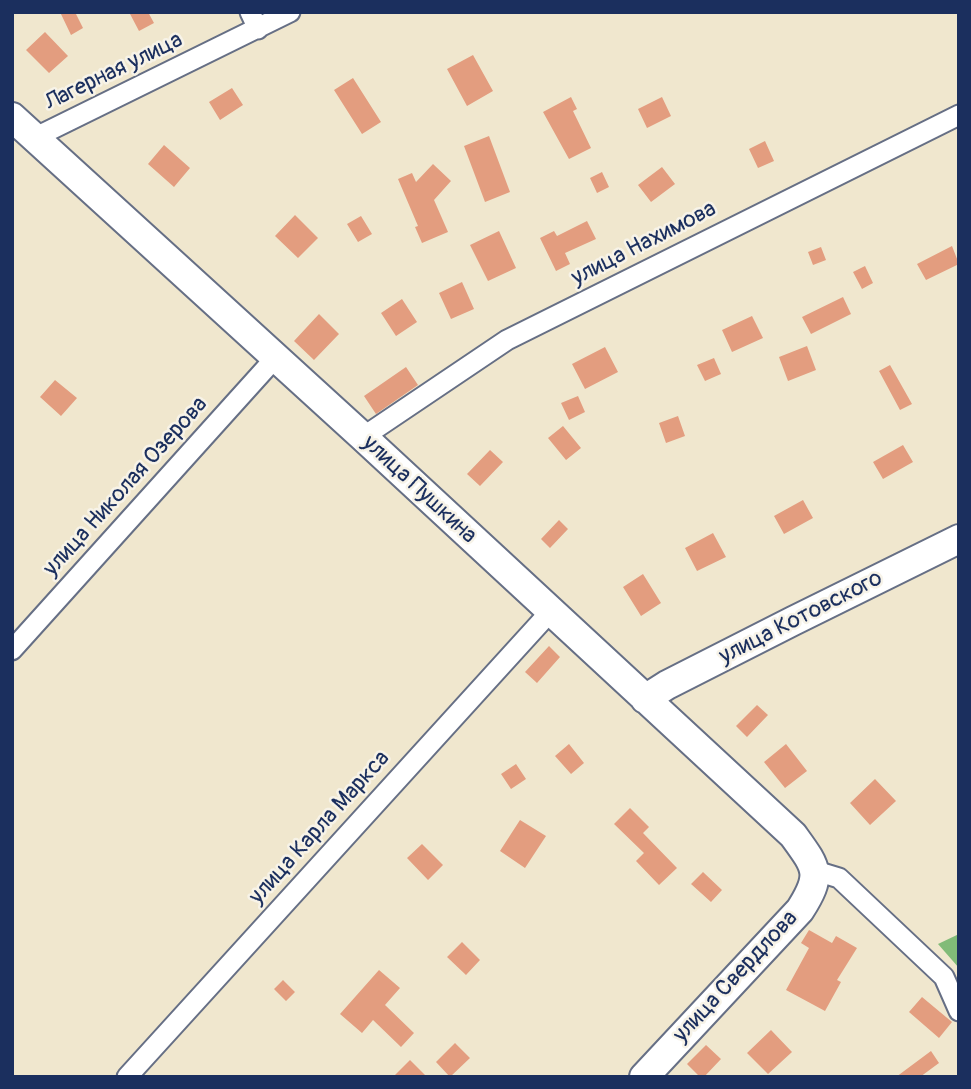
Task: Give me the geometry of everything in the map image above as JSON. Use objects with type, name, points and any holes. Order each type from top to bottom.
[{"type":"main road","name":"улица Пушкина","points":[[12,117],[793,835],[816,871]]},
{"type":"main road","name":"улица Котовского","points":[[645,699],[747,644],[959,539]]},
{"type":"main road","name":"улица Свердлова","points":[[644,1077],[800,910],[813,888],[816,871]]},
{"type":"street","name":"Лагерная улица","points":[[34,138],[254,20],[290,12]]},
{"type":"street","name":"улица Нахимова","points":[[363,437],[507,340],[959,115]]},
{"type":"street","name":"улица Николая Озерова","points":[[12,650],[275,357]]},
{"type":"street","name":"улица Карла Маркса","points":[[127,1077],[550,612]]},
{"type":"street","points":[[816,871],[839,878],[944,977],[959,1011]]},
{"type":"green space","points":[[959,934],[959,968],[938,944]]},
{"type":"building","points":[[60,12],[75,12],[83,28],[71,35]]},
{"type":"building","points":[[129,12],[148,12],[154,23],[139,31]]},
{"type":"building","points":[[45,32],[68,56],[49,73],[26,50]]},
{"type":"building","points":[[473,55],[493,91],[467,106],[447,69]]},
{"type":"building","points":[[353,78],[381,122],[362,134],[334,90]]},
{"type":"building","points":[[232,88],[243,105],[220,120],[209,102]]},
{"type":"building","points":[[571,97],[577,109],[573,111],[591,148],[569,159],[543,112]]},
{"type":"building","points":[[662,97],[671,116],[647,128],[638,109]]},
{"type":"building","points":[[489,136],[510,192],[485,202],[464,146]]},
{"type":"building","points":[[765,141],[774,161],[758,168],[749,149]]},
{"type":"building","points":[[164,145],[190,168],[174,187],[148,164]]},
{"type":"building","points":[[433,164],[451,181],[434,200],[448,232],[422,243],[415,227],[418,226],[398,179],[412,173],[416,182]]},
{"type":"building","points":[[662,167],[675,184],[651,202],[638,185]]},
{"type":"building","points":[[602,172],[609,187],[597,193],[590,178]]},
{"type":"building","points":[[295,215],[318,238],[298,258],[275,236]]},
{"type":"building","points":[[361,216],[372,234],[358,242],[347,224]]},
{"type":"building","points":[[587,221],[596,239],[565,253],[570,264],[556,271],[540,238],[554,231],[557,236]]},
{"type":"building","points":[[499,231],[516,268],[488,281],[470,245]]},
{"type":"building","points":[[952,246],[959,264],[926,280],[917,264]]},
{"type":"building","points":[[821,247],[826,260],[813,265],[808,252]]},
{"type":"building","points":[[865,266],[873,283],[862,289],[853,272]]},
{"type":"building","points":[[462,282],[474,309],[451,319],[439,293]]},
{"type":"building","points":[[843,297],[851,314],[811,334],[802,317]]},
{"type":"building","points":[[402,299],[417,322],[396,336],[381,313]]},
{"type":"building","points":[[319,314],[339,334],[314,360],[294,341]]},
{"type":"building","points":[[752,316],[763,338],[732,352],[722,330]]},
{"type":"building","points":[[807,346],[816,370],[788,381],[779,357]]},
{"type":"building","points":[[605,347],[618,372],[585,389],[572,364]]},
{"type":"building","points":[[714,358],[721,374],[705,381],[697,365]]},
{"type":"building","points":[[890,365],[912,404],[900,410],[879,371]]},
{"type":"building","points":[[406,367],[418,385],[376,414],[364,396]]},
{"type":"building","points":[[55,380],[77,398],[61,416],[40,397]]},
{"type":"building","points":[[578,396],[585,412],[569,420],[561,403]]},
{"type":"building","points":[[678,416],[685,436],[666,443],[659,423]]},
{"type":"building","points":[[563,426],[581,448],[566,460],[548,438]]},
{"type":"building","points":[[903,445],[913,462],[883,479],[873,462]]},
{"type":"building","points":[[490,450],[503,462],[480,486],[467,474]]},
{"type":"building","points":[[803,500],[813,518],[784,534],[774,516]]},
{"type":"building","points":[[559,520],[568,529],[550,548],[541,539]]},
{"type":"building","points":[[713,533],[726,557],[697,571],[685,548]]},
{"type":"building","points":[[643,574],[661,603],[641,616],[623,587]]},
{"type":"building","points":[[549,646],[560,657],[537,683],[525,672]]},
{"type":"building","points":[[757,705],[768,715],[747,737],[736,726]]},
{"type":"building","points":[[569,744],[584,763],[571,774],[555,756]]},
{"type":"building","points":[[786,744],[807,771],[785,788],[764,762]]},
{"type":"building","points":[[516,764],[526,779],[511,789],[501,774]]},
{"type":"building","points":[[875,779],[896,801],[870,825],[850,803]]},
{"type":"building","points":[[630,808],[649,827],[643,833],[677,868],[659,885],[636,861],[644,853],[614,824]]},
{"type":"building","points":[[520,820],[546,836],[525,868],[500,851]]},
{"type":"building","points":[[422,844],[443,865],[428,880],[407,858]]},
{"type":"building","points":[[703,872],[722,890],[711,902],[691,884]]},
{"type":"building","points":[[809,930],[832,943],[836,936],[857,948],[837,980],[841,982],[825,1011],[786,990],[809,948],[801,943]]},
{"type":"building","points":[[462,942],[480,960],[466,975],[447,957]]},
{"type":"building","points":[[379,970],[400,988],[385,1005],[414,1033],[401,1047],[373,1020],[362,1033],[340,1014]]},
{"type":"building","points":[[283,980],[295,992],[286,1001],[274,989]]},
{"type":"building","points":[[922,997],[952,1022],[939,1038],[909,1012]]},
{"type":"building","points":[[771,1030],[792,1052],[768,1074],[747,1053]]},
{"type":"building","points":[[455,1043],[470,1058],[450,1077],[436,1062]]},
{"type":"building","points":[[706,1045],[721,1059],[704,1077],[700,1077],[687,1064]]},
{"type":"building","points":[[931,1051],[939,1063],[920,1077],[896,1077]]},
{"type":"building","points":[[410,1060],[427,1077],[393,1077]]}]
